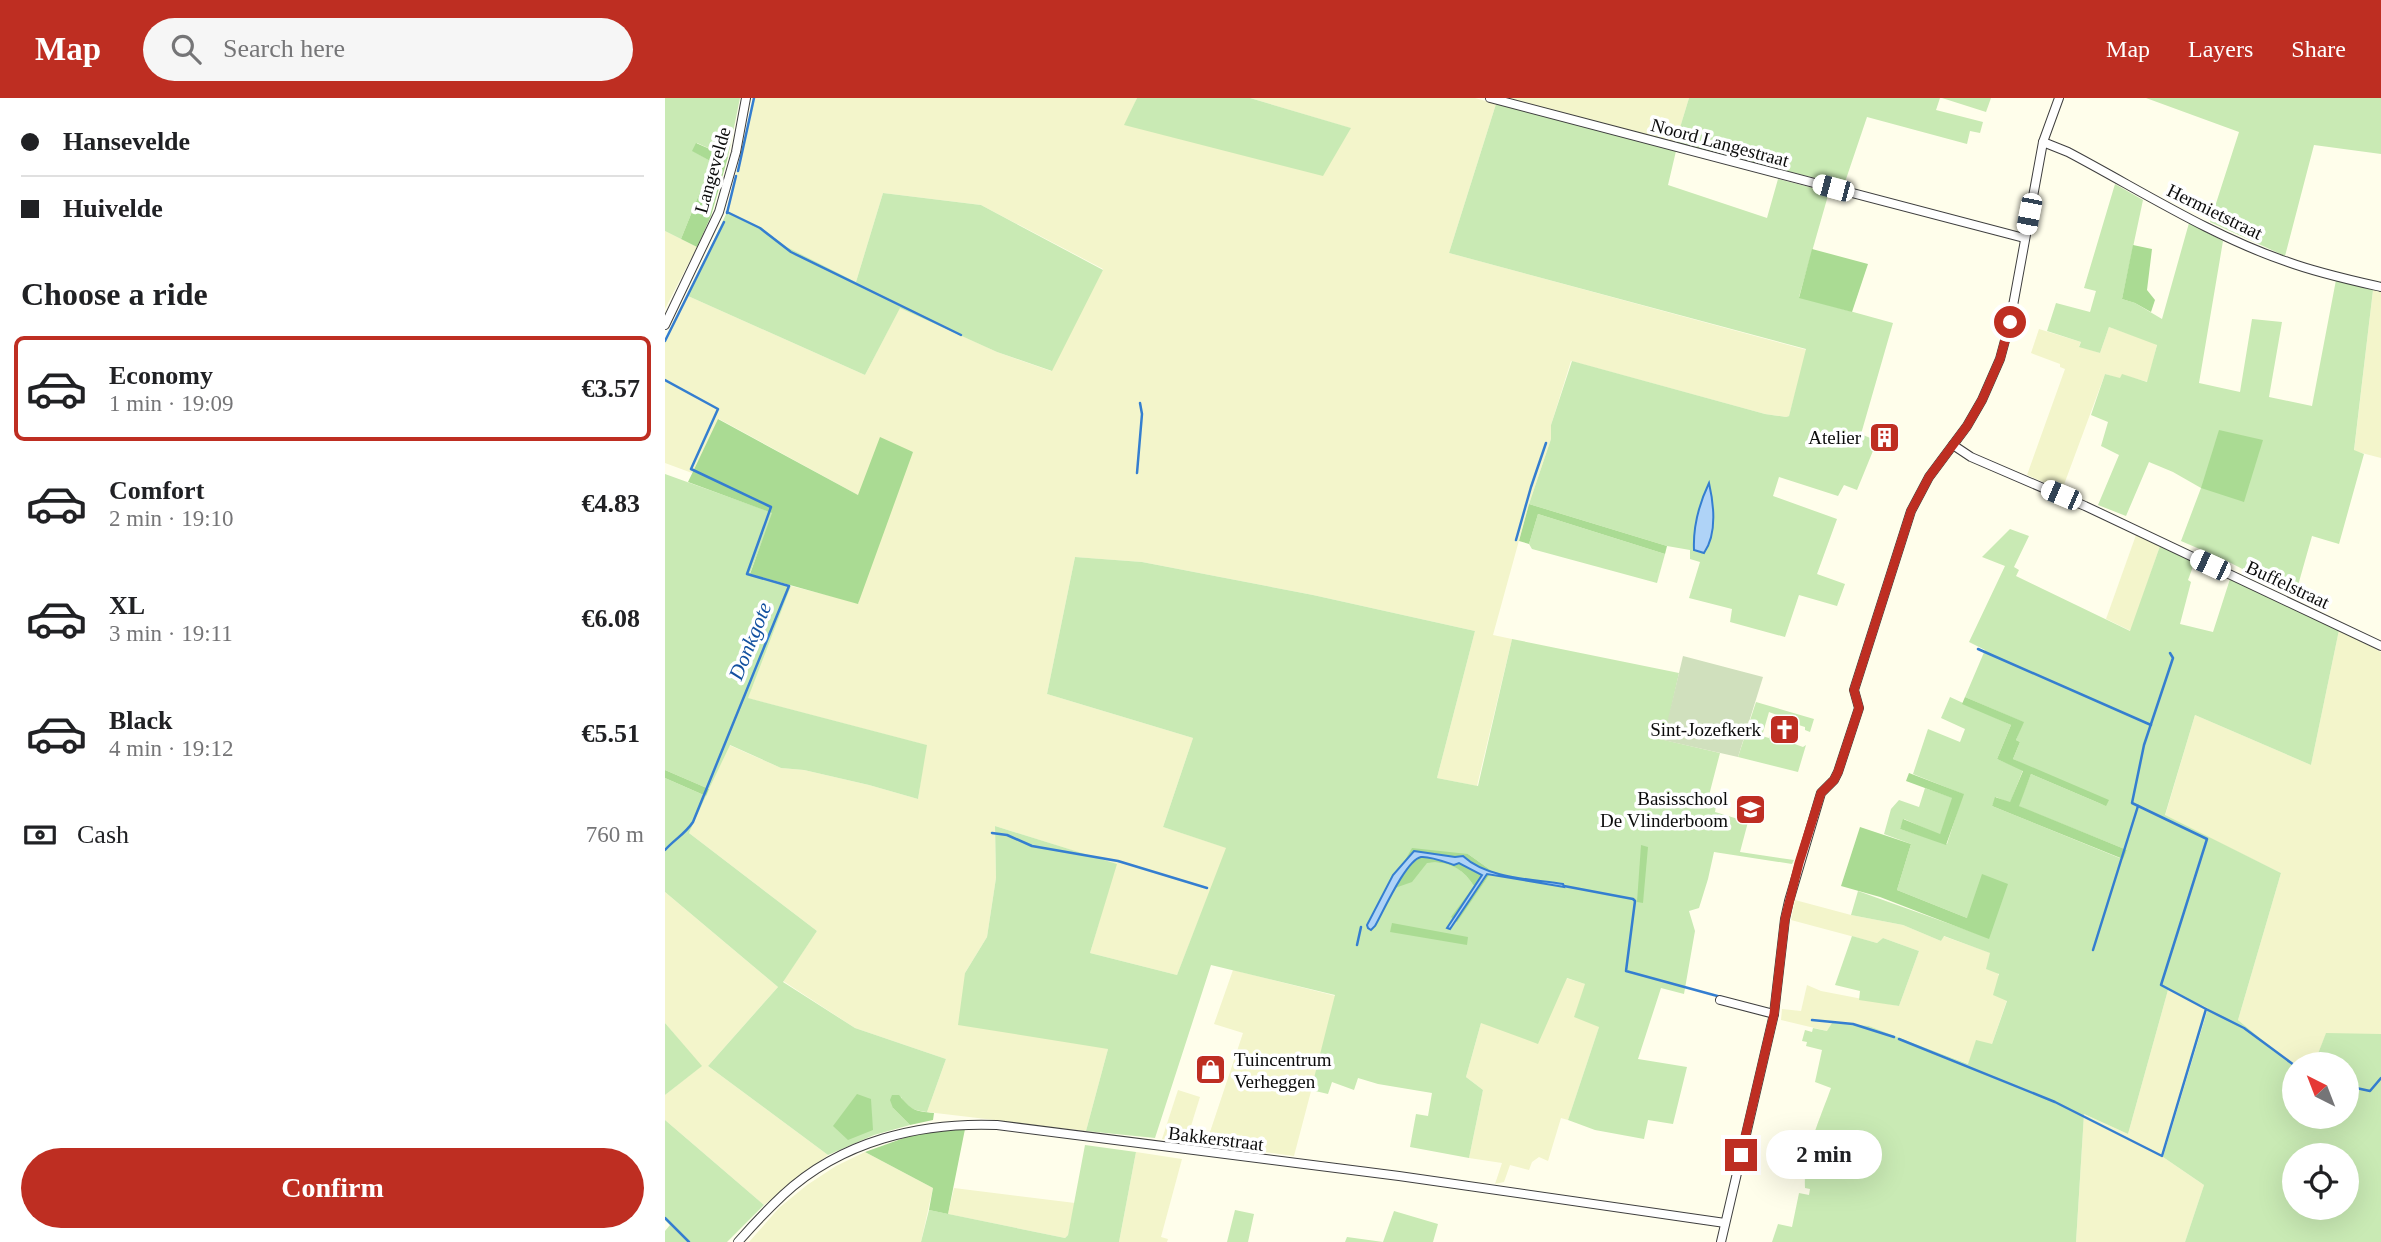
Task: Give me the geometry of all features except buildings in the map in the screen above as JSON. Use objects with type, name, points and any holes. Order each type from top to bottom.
[{"type":"street","name":"Langevelde","points":[[665,325],[719,212],[736,152],[746,98]]},
{"type":"street","name":"Noord Langestraat","points":[[1490,98],[2024,238]]},
{"type":"street","points":[[1721,1242],[1774,1014],[1785,919],[1796,876],[1821,793],[1838,772],[1859,708],[1854,690],[1911,511],[1929,477],[1982,400],[2000,359],[2010,322],[2043,142],[2059,98]]},
{"type":"street","name":"Hermietstraat","points":[[2043,142],[2068,152],[2187,217],[2248,246],[2288,262],[2381,287]]},
{"type":"street","name":"Buffelstraat","points":[[1953,444],[1971,457],[2085,506],[2381,646]]},
{"type":"street","points":[[1720,1000],[1774,1014]]},
{"type":"street","name":"Bakkerstraat","points":[[738,1242],[784,1194],[819,1167],[838,1157],[858,1147],[901,1133],[935,1126],[967,1124],[997,1125],[1399,1176],[1725,1223]]},
{"type":"green space","points":[[665,98],[740,98],[728,157],[697,143],[693,151],[712,162],[681,239],[665,231]]},
{"type":"green space","points":[[754,98],[1137,98],[1125,125],[1350,128],[1250,98],[1475,98],[1496,104],[1449,253],[1807,350],[1789,416],[1786,417],[1765,414],[1571,361],[1551,425],[1551,439],[1529,504],[1493,635],[1512,639],[1477,786],[1437,778],[1475,631],[1313,595],[1142,562],[1075,557],[1047,694],[1193,738],[1163,827],[1227,848],[1177,975],[1090,953],[1116,864],[995,826],[996,878],[987,937],[965,973],[1108,1049],[1086,1131],[927,1112],[946,1059],[855,1028],[783,981],[817,931],[689,833],[729,745],[781,768],[804,770],[918,799],[926,745],[747,698],[791,586],[859,603],[858,495],[719,419],[692,473],[665,463],[665,341],[688,296],[865,375],[900,307],[997,352],[1051,371],[1103,269],[981,205],[883,193],[856,282],[787,247],[760,227],[727,212]]},
{"type":"green space","points":[[1137,98],[1250,98],[1351,128],[1323,176],[1124,125]]},
{"type":"green space","points":[[1499,98],[1689,98],[1675,144]]},
{"type":"green space","points":[[1689,98],[1940,98],[1936,110],[1983,122],[1980,133],[1970,131],[1967,144],[1867,117],[1844,185],[1675,144]]},
{"type":"green space","points":[[1942,98],[1991,98],[1986,112]]},
{"type":"green space","points":[[2146,98],[2381,98],[2381,154],[2314,145],[2285,256],[2210,222],[2239,132]]},
{"type":"green space","points":[[1496,104],[1676,151],[1668,185],[1767,218],[1778,179],[1829,192],[1799,297],[1893,323],[1861,434],[1877,441],[1857,490],[1844,485],[1838,496],[1779,477],[1773,496],[1837,519],[1817,574],[1845,584],[1837,606],[1799,595],[1785,637],[1730,622],[1732,609],[1689,598],[1700,562],[1690,559],[1690,550],[1667,546],[1529,504],[1551,439],[1551,425],[1572,361],[1765,414],[1786,417],[1789,416],[1806,349],[1449,253]]},
{"type":"green space","points":[[696,143],[728,157],[711,216],[697,247],[681,239],[712,162],[692,151]]},
{"type":"green space","points":[[2115,184],[2143,200],[2122,299],[2135,303],[2162,319],[2189,223],[2223,241],[2199,383],[2240,392],[2252,319],[2282,322],[2269,397],[2312,406],[2336,280],[2373,290],[2354,450],[2364,454],[2339,544],[2312,536],[2295,596],[2181,541],[2201,488],[2173,472],[2149,462],[2126,516],[2098,505],[2119,455],[2101,446],[2108,422],[2091,415],[2105,374],[2120,378],[2122,374],[2147,382],[2157,345],[2109,327],[2100,353],[2079,347],[2081,342],[2047,331],[2056,303],[2090,312],[2096,291],[2084,288]]},
{"type":"green space","points":[[883,193],[981,205],[1103,270],[1052,371],[997,352],[900,308],[865,375],[688,296],[727,212],[760,227],[787,247],[856,282]]},
{"type":"green space","points":[[665,231],[697,247],[665,309]]},
{"type":"green space","points":[[2133,245],[2152,249],[2147,290],[2155,300],[2151,312],[2122,299]]},
{"type":"green space","points":[[1812,249],[1868,264],[1852,312],[1799,298]]},
{"type":"green space","points":[[2373,290],[2381,292],[2381,458],[2354,451]]},
{"type":"green space","points":[[2109,327],[2157,344],[2148,382],[2122,375],[2121,379],[2105,374],[2062,490],[2027,475],[2065,369],[2060,367],[2060,364],[2031,353],[2039,329],[2081,342],[2079,346],[2100,353]]},
{"type":"green space","points":[[718,419],[858,495],[880,437],[913,452],[858,604],[750,574],[772,513],[688,482]]},
{"type":"green space","points":[[2219,430],[2263,440],[2244,502],[2201,488]]},
{"type":"green space","points":[[665,474],[773,513],[750,573],[791,586],[748,698],[927,745],[918,799],[804,770],[781,768],[730,745],[709,789],[665,770]]},
{"type":"green space","points":[[1529,504],[1667,546],[1665,554],[1538,514],[1529,544],[1519,541]]},
{"type":"green space","points":[[1538,514],[1665,554],[1657,583],[1532,549],[1529,544]]},
{"type":"green space","points":[[2010,529],[2029,536],[2014,567],[2019,570],[2016,576],[2130,631],[2160,546],[2195,561],[2188,580],[2191,582],[2180,624],[2213,632],[2230,579],[2339,630],[2311,765],[2195,715],[2165,815],[2281,873],[2238,1020],[2282,1056],[2282,1129],[2359,1129],[2359,1052],[2319,1052],[2326,1033],[2381,1034],[2381,1242],[2185,1242],[2204,1185],[2163,1157],[2208,1008],[2168,990],[2128,1134],[2084,1114],[2076,1242],[1772,1242],[1778,1224],[1792,1227],[1799,1193],[1809,1195],[1810,1189],[1805,1188],[1807,1162],[1831,1088],[1815,1082],[1822,1050],[1806,1046],[1807,1042],[1802,1041],[1805,1030],[1812,1032],[1813,1028],[1827,1031],[1832,1023],[1869,1026],[1968,1064],[1976,1040],[1992,1044],[2007,1001],[1993,995],[1999,974],[1986,969],[1990,953],[1944,936],[1941,941],[1903,925],[1851,915],[1858,891],[1989,938],[1967,918],[1897,890],[1911,844],[1884,834],[1891,809],[1899,800],[1919,807],[1925,788],[1953,798],[1940,835],[1904,819],[1900,829],[1947,844],[1963,794],[1913,774],[1928,729],[1960,742],[1965,729],[1941,718],[1950,697],[2011,725],[1997,759],[2023,770],[2010,803],[1996,797],[1992,806],[2122,859],[2127,850],[2018,806],[2031,774],[2106,806],[2013,759],[2020,742],[2016,740],[2023,722],[1965,697],[1985,650],[1969,642],[2005,566],[1982,557]]},
{"type":"green space","points":[[2136,535],[2160,546],[2131,631],[2106,619]]},
{"type":"green space","points":[[1075,557],[1142,562],[1313,595],[1475,631],[1437,778],[1478,786],[1512,639],[1679,673],[1664,740],[1720,753],[1707,803],[1716,806],[1715,812],[1748,822],[1740,852],[1794,860],[1792,864],[1714,852],[1699,908],[1689,911],[1695,931],[1684,994],[1661,988],[1638,1059],[1687,1067],[1673,1124],[1648,1120],[1644,1139],[1595,1130],[1568,1120],[1599,1027],[1574,1017],[1585,984],[1567,978],[1538,1044],[1481,1023],[1466,1077],[1483,1090],[1469,1158],[1410,1147],[1416,1114],[1428,1116],[1432,1093],[1358,1078],[1354,1090],[1332,1082],[1328,1094],[1311,1090],[1335,995],[1211,965],[1155,1138],[1086,1131],[1108,1049],[958,1025],[965,973],[987,937],[996,878],[995,826],[1117,864],[1090,953],[1177,975],[1226,848],[1163,827],[1193,738],[1047,694]],"holes":[[[1468,854],[1492,871],[1457,921],[1452,917],[1474,886],[1465,874],[1448,864],[1427,863]]]},
{"type":"green space","points":[[2339,630],[2381,652],[2381,1034],[2326,1034],[2319,1052],[2282,1052],[2282,1056],[2238,1020],[2281,873],[2165,816],[2195,715],[2311,765]]},
{"type":"green space","points":[[1683,656],[1763,677],[1738,757],[1663,740]]},
{"type":"green space","points":[[1965,697],[2024,722],[2016,740],[2020,742],[2013,759],[2109,800],[2106,806],[2031,774],[2019,806],[2127,850],[2123,859],[1992,806],[1995,797],[2010,802],[2023,771],[1997,759],[2011,725],[1962,704]]},
{"type":"green space","points":[[1756,702],[1814,719],[1810,732],[1805,730],[1805,727],[1776,718],[1777,715],[1769,712],[1762,736],[1769,738],[1770,735],[1803,747],[1806,745],[1798,772],[1738,757]]},
{"type":"green space","points":[[665,770],[709,789],[706,796],[665,778]]},
{"type":"green space","points":[[1909,773],[1964,794],[1946,845],[1900,829],[1903,819],[1940,834],[1952,798],[1906,781]]},
{"type":"green space","points":[[665,778],[706,796],[689,833],[817,931],[783,982],[855,1028],[946,1059],[927,1112],[911,1108],[901,1097],[893,1108],[910,1125],[874,1135],[828,1155],[708,1066],[778,987],[665,892]]},
{"type":"green space","points":[[1860,827],[1911,844],[1897,890],[1967,918],[1982,874],[2008,884],[1989,939],[1880,897],[1841,886]]},
{"type":"green space","points":[[1641,845],[1648,847],[1643,903],[1637,902]]},
{"type":"green space","points":[[1412,848],[1468,854],[1492,871],[1457,922],[1451,917],[1474,886],[1465,874],[1454,867],[1427,863],[1412,882],[1392,889],[1394,880]]},
{"type":"green space","points":[[665,892],[778,987],[708,1066],[828,1155],[764,1205],[665,1120],[665,1095],[701,1066],[665,1023]]},
{"type":"green space","points":[[1795,900],[1903,925],[1941,941],[1943,936],[1991,953],[2007,1000],[1992,1044],[1969,1064],[1869,1026],[1827,1031],[1781,1020],[1782,1009],[1801,1011],[1807,985],[1821,991],[1899,1006],[1919,951],[1883,938],[1877,943],[1791,920]]},
{"type":"green space","points":[[1392,923],[1468,937],[1467,945],[1390,932]]},
{"type":"green space","points":[[1852,936],[1877,943],[1883,938],[1919,951],[1899,1006],[1859,1000],[1860,991],[1835,985]]},
{"type":"green space","points":[[1233,970],[1336,996],[1294,1156],[1206,1144],[1243,1033],[1214,1024]]},
{"type":"green space","points":[[1566,978],[1585,984],[1599,1027],[1568,1120],[1561,1118],[1548,1161],[1539,1157],[1532,1162],[1529,1170],[1510,1165],[1504,1182],[1495,1184],[1502,1163],[1469,1158],[1483,1090],[1466,1077],[1481,1023]]},
{"type":"green space","points":[[2168,990],[2208,1007],[2163,1157],[2204,1185],[2185,1242],[2076,1242],[2084,1114],[2128,1134]]},
{"type":"green space","points":[[665,1023],[702,1066],[665,1095]]},
{"type":"green space","points":[[1178,1090],[1200,1097],[1186,1142],[1162,1139]]},
{"type":"green space","points":[[857,1094],[871,1099],[873,1130],[848,1140],[833,1126]]},
{"type":"green space","points":[[892,1095],[899,1095],[914,1109],[934,1113],[933,1120],[910,1125],[893,1108],[890,1100]]},
{"type":"green space","points":[[665,1120],[764,1205],[727,1242],[665,1242],[665,1231],[670,1225],[665,1220]]},
{"type":"green space","points":[[965,1129],[948,1214],[929,1210],[933,1188],[865,1152],[915,1134]]},
{"type":"green space","points":[[1085,1145],[1136,1152],[1119,1242],[921,1242],[929,1210],[1065,1238],[1068,1235]]},
{"type":"green space","points":[[865,1152],[933,1188],[921,1242],[749,1242],[779,1208],[807,1185],[836,1166]]},
{"type":"green space","points":[[1136,1152],[1182,1159],[1161,1237],[1168,1239],[1167,1242],[1119,1242]]},
{"type":"green space","points":[[954,1188],[1075,1203],[1068,1235],[1065,1238],[948,1214]]},
{"type":"green space","points":[[1235,1210],[1254,1214],[1248,1242],[1227,1242]]},
{"type":"green space","points":[[1394,1211],[1438,1224],[1433,1242],[1383,1242]]},
{"type":"green space","points":[[1347,1237],[1383,1242],[1345,1242]]},
{"type":"water","points":[[1709,483],[1713,528],[1704,553],[1694,550],[1695,533],[1700,507]]},
{"type":"water","points":[[1414,851],[1463,856],[1473,864],[1497,874],[1563,884],[1564,887],[1487,874],[1450,929],[1447,928],[1482,875],[1459,863],[1454,865],[1421,857],[1415,860],[1402,876],[1371,930],[1367,925],[1393,875]]},
{"type":"waterway","points":[[738,171],[754,98]]},
{"type":"waterway","points":[[727,213],[736,176]]},
{"type":"waterway","points":[[727,212],[760,228],[791,252],[961,335]]},
{"type":"waterway","points":[[665,341],[724,222]]},
{"type":"waterway","name":"Donkgote","points":[[665,380],[718,409],[691,469],[771,507],[747,574],[789,586],[693,822],[665,850]]},
{"type":"waterway","points":[[1137,473],[1142,414],[1140,403]]},
{"type":"waterway","points":[[1516,540],[1546,443]]},
{"type":"waterway","points":[[1978,649],[2151,725]]},
{"type":"waterway","points":[[1899,1039],[2055,1102],[2162,1156],[2206,1009],[2161,985],[2207,839],[2132,803],[2144,745],[2173,658],[2170,653]]},
{"type":"waterway","points":[[2093,950],[2138,806]]},
{"type":"waterway","points":[[992,833],[1007,835],[1032,846],[1118,861],[1207,888]]},
{"type":"waterway","points":[[1564,886],[1635,901],[1626,971],[1721,997]]},
{"type":"waterway","points":[[1357,945],[1361,927]]},
{"type":"waterway","points":[[2206,1009],[2244,1028],[2282,1056]]},
{"type":"waterway","points":[[1812,1020],[1853,1024],[1894,1037]]},
{"type":"waterway","points":[[2359,1089],[2370,1091],[2381,1078]]},
{"type":"waterway","name":"Donkgote","points":[[665,1218],[689,1242]]},
{"type":"place","name":"Atelier","points":[[1884,437]]},
{"type":"place","name":"Sint-Jozefkerk","points":[[1784,729]]},
{"type":"place","name":"Basisschool De Vlinderboom","points":[[1751,809]]},
{"type":"place","name":"Tuincentrum Verheggen","points":[[1211,1070]]},
{"type":"route","points":[[1741,1155],[1774,1014],[1785,919],[1821,793],[1838,772],[1859,708],[1854,690],[1860,667],[1908,520],[1924,486],[1967,426],[1982,400],[2000,359],[2010,322]]}]
